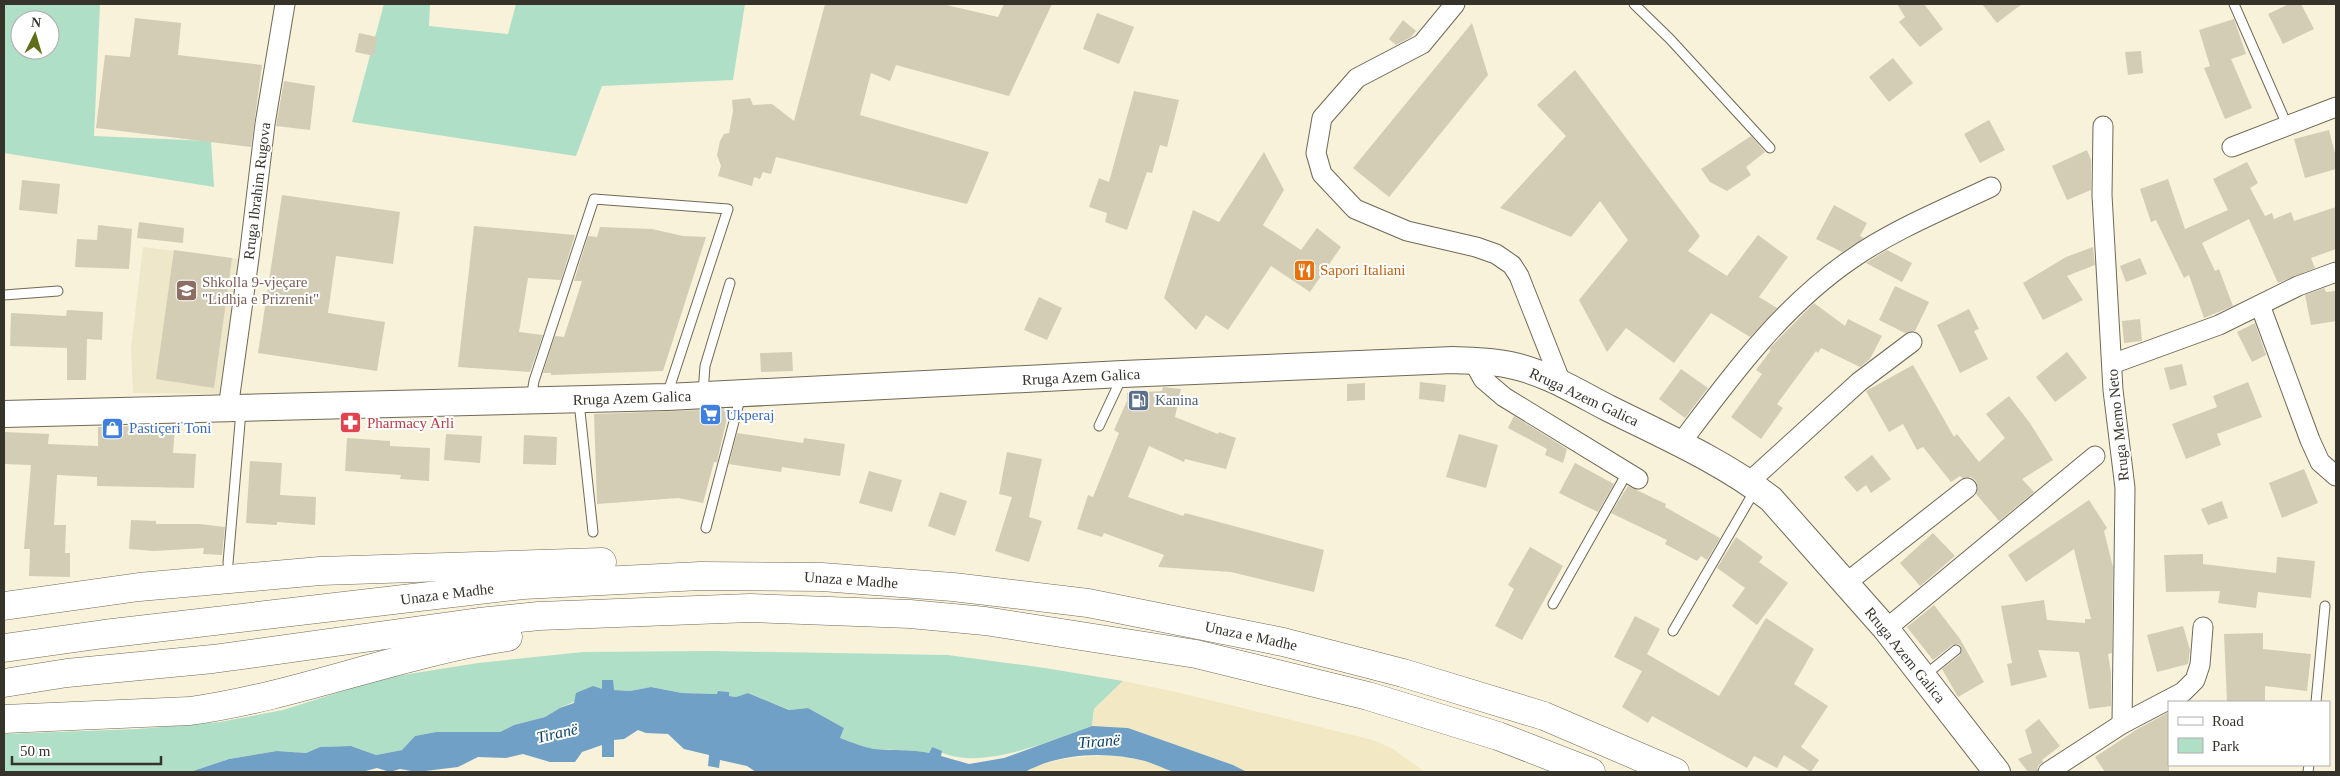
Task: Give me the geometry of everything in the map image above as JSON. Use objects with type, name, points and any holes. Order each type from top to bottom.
[{"type":"highway","points":[[4,606],[139,587],[320,571],[713,558],[783,560],[921,570],[981,579],[1009,588],[1017,594]]},
{"type":"highway","name":"Unaza e Madhe","points":[[4,648],[64,639],[478,589],[629,578],[762,575],[805,577],[1017,594],[1088,603],[1283,642],[1403,673],[1544,716],[1675,772]]},
{"type":"highway","name":"Unaza e Madhe","points":[[4,683],[67,673],[213,659],[511,619],[665,610],[786,607],[910,614],[985,621],[1196,654],[1368,696],[1498,736],[1591,772]]},
{"type":"highway","points":[[4,719],[190,712],[297,689],[400,659],[477,642],[564,631],[697,625],[789,624],[881,626],[992,634],[1032,633],[1045,630]]},
{"type":"main road","name":"Rruga Azem Galica","points":[[4,414],[667,398],[1123,374],[1473,361],[1511,365],[1537,373],[1680,444],[1753,484],[1771,499],[1886,629],[1997,772]]},
{"type":"street","name":"Rruga Ibrahim Rugova","points":[[235,409],[249,258],[265,124],[284,4]]},
{"type":"street","points":[[1455,4],[1422,44],[1357,78],[1322,118],[1316,152],[1320,167],[1322,174],[1355,209],[1407,231],[1476,246],[1496,254],[1512,265],[1562,385]]},
{"type":"street","points":[[2232,148],[2336,107]]},
{"type":"street","name":"Rruga Memo Neto","points":[[2102,126],[2102,195],[2112,364],[2117,428],[2125,488],[2122,724]]},
{"type":"street","points":[[1680,444],[1726,383],[1799,300],[1827,277],[1878,243],[1991,187]]},
{"type":"street","points":[[2112,364],[2219,325],[2298,286],[2336,272]]},
{"type":"street","points":[[2260,305],[2310,440],[2320,462],[2336,476]]},
{"type":"street","points":[[1753,484],[1859,382],[1912,342]]},
{"type":"street","points":[[1473,361],[1483,379],[1504,397],[1632,476]]},
{"type":"street","points":[[1886,629],[2095,456]]},
{"type":"street","points":[[1846,583],[1967,488]]},
{"type":"street","points":[[2048,772],[2122,724],[2162,701],[2183,692],[2195,680],[2200,665],[2203,627]]},
{"type":"lane","points":[[1634,4],[1670,39],[1770,148]]},
{"type":"lane","points":[[2234,4],[2287,125]]},
{"type":"lane","points":[[531,401],[534,381],[594,199],[728,209],[667,398]]},
{"type":"lane","points":[[702,396],[705,366],[730,283]]},
{"type":"lane","points":[[4,295],[58,291]]},
{"type":"lane","points":[[1099,426],[1123,374]]},
{"type":"lane","points":[[706,528],[741,395]]},
{"type":"lane","points":[[578,399],[593,532]]},
{"type":"lane","points":[[228,563],[235,409]]},
{"type":"lane","points":[[1553,604],[1632,476]]},
{"type":"lane","points":[[1673,630],[1753,484]]},
{"type":"lane","points":[[2316,701],[2325,606]]},
{"type":"lane","points":[[1923,676],[1956,650]]},
{"type":"shaded area","name":"Shkolla 9-vjeçare \"Lidhja e Prizrenit\"","points":[[143,247],[239,259],[219,394],[133,393],[131,348]]},
{"type":"green space","points":[[4,4],[100,4],[94,136],[211,141],[214,187],[4,153]]},
{"type":"green space","points":[[384,4],[430,4],[429,26],[508,34],[516,4],[745,4],[733,80],[602,86],[576,156],[352,122]]},
{"type":"green space","points":[[711,651],[948,655],[1123,681],[1094,709],[1092,726],[1033,747],[989,757],[968,758],[948,755],[932,747],[929,753],[865,747],[840,738],[844,728],[808,708],[790,710],[748,693],[736,697],[729,696],[729,692],[718,691],[718,694],[682,693],[651,687],[630,691],[613,690],[613,680],[602,680],[602,689],[545,717],[514,725],[500,732],[436,732],[415,736],[402,750],[376,755],[351,746],[320,747],[306,753],[277,751],[229,759],[190,772],[4,772],[4,734],[138,729],[220,722],[283,710],[384,678],[478,663],[583,652]]},
{"type":"sand","points":[[1123,681],[1185,694],[1373,740],[1393,749],[1425,772],[1247,772],[1233,765],[1128,728],[1092,726],[1094,709]]},
{"type":"sand","points":[[1114,755],[1145,761],[1175,772],[1025,772],[1046,763],[1079,757]]},
{"type":"water","name":"Tiranë","points":[[602,680],[613,680],[614,690],[630,691],[651,687],[682,693],[717,694],[718,691],[729,692],[729,696],[736,697],[748,693],[789,710],[808,708],[844,728],[840,738],[861,746],[874,749],[929,753],[932,747],[942,751],[941,756],[969,764],[1004,758],[1092,726],[1128,728],[1233,765],[1247,772],[1181,773],[1170,771],[1145,761],[1099,755],[1053,761],[1025,772],[756,772],[747,766],[720,760],[719,768],[708,766],[709,755],[684,749],[668,734],[646,733],[638,730],[624,739],[614,740],[614,757],[602,757],[602,745],[582,752],[575,762],[550,762],[523,754],[506,758],[478,757],[458,767],[417,772],[400,769],[390,772],[377,768],[362,772],[190,772],[229,759],[277,751],[306,753],[320,747],[351,746],[376,755],[402,750],[415,736],[436,732],[500,732],[514,725],[545,717],[560,708],[574,703],[576,693],[593,686],[602,689]]},
{"type":"building","points":[[825,4],[942,4],[998,17],[1004,4],[1052,4],[1009,96],[896,65],[890,81],[871,73],[860,115],[989,152],[967,204],[776,157],[771,174],[763,172],[760,179],[754,177],[752,186],[718,176],[721,166],[717,155],[720,141],[724,134],[729,133],[733,111],[732,100],[750,98],[753,105],[772,104],[794,121]]},
{"type":"building","points":[[1897,4],[1924,4],[1943,29],[1920,47],[1899,22],[1905,17]]},
{"type":"building","points":[[1982,4],[2022,4],[1997,23]]},
{"type":"building","points":[[2289,4],[2301,4],[2314,29],[2283,44],[2268,14]]},
{"type":"building","points":[[1097,13],[1134,27],[1119,64],[1083,49]]},
{"type":"building","points":[[135,18],[181,23],[178,55],[262,65],[251,147],[96,128],[105,55],[130,57]]},
{"type":"building","points":[[2234,19],[2246,54],[2231,59],[2252,108],[2225,119],[2204,68],[2210,66],[2199,30]]},
{"type":"building","points":[[1403,20],[1416,31],[1411,37],[1396,45],[1389,39]]},
{"type":"building","points":[[1472,23],[1488,75],[1389,197],[1353,168]]},
{"type":"building","points":[[359,33],[377,37],[374,56],[355,52]]},
{"type":"building","points":[[2141,51],[2143,73],[2128,75],[2125,52]]},
{"type":"building","points":[[1893,58],[1913,83],[1889,102],[1869,77]]},
{"type":"building","points":[[1575,70],[1700,236],[1688,251],[1727,276],[1758,235],[1788,257],[1759,297],[1777,308],[1750,337],[1711,313],[1674,363],[1626,328],[1607,352],[1579,300],[1628,240],[1600,201],[1571,237],[1500,208],[1566,136],[1537,105]]},
{"type":"building","points":[[284,81],[315,86],[310,130],[276,126]]},
{"type":"building","points":[[1134,91],[1179,100],[1167,147],[1160,145],[1152,173],[1147,172],[1127,230],[1105,222],[1107,213],[1089,207],[1099,178],[1109,182]]},
{"type":"building","points":[[1989,120],[2005,150],[1980,163],[1964,134]]},
{"type":"building","points":[[2329,130],[2336,157],[2336,169],[2305,178],[2294,139]]},
{"type":"building","points":[[1751,136],[1765,152],[1746,167],[1751,175],[1727,191],[1710,182],[1701,169]]},
{"type":"building","points":[[2087,150],[2091,160],[2091,190],[2067,200],[2052,166]]},
{"type":"building","points":[[1264,152],[1284,190],[1263,225],[1301,250],[1317,228],[1341,247],[1310,292],[1271,266],[1228,330],[1206,315],[1196,330],[1164,298],[1193,210],[1219,222]]},
{"type":"building","points":[[2247,162],[2258,183],[2250,188],[2265,216],[2272,213],[2274,219],[2291,212],[2294,221],[2336,207],[2336,249],[2311,258],[2315,268],[2278,283],[2249,219],[2202,243],[2215,271],[2219,269],[2233,306],[2204,318],[2189,275],[2184,278],[2156,220],[2151,222],[2140,189],[2168,179],[2185,229],[2228,210],[2213,179]]},
{"type":"building","points":[[22,180],[60,184],[57,214],[19,210]]},
{"type":"building","points":[[282,195],[400,212],[393,264],[336,256],[328,313],[385,322],[377,371],[258,353]]},
{"type":"building","points":[[1834,205],[1867,223],[1860,236],[1864,238],[1842,252],[1816,239]]},
{"type":"building","points":[[139,222],[184,228],[183,243],[137,238]]},
{"type":"building","points":[[98,225],[132,229],[129,269],[75,267],[77,239],[97,240]]},
{"type":"building","points":[[474,226],[575,235],[561,280],[528,278],[519,332],[543,335],[530,372],[458,367]]},
{"type":"building","points":[[600,227],[652,229],[683,236],[706,237],[663,371],[551,375],[551,373],[543,373],[555,336],[564,337],[582,281],[574,281],[588,236],[597,237]]},
{"type":"building","points":[[2093,247],[2095,265],[2067,276],[2083,300],[2043,320],[2023,283],[2066,257]]},
{"type":"building","points":[[174,250],[232,258],[214,388],[156,379]]},
{"type":"building","points":[[1887,250],[1912,263],[1902,282],[1866,263]]},
{"type":"building","points":[[2140,258],[2147,274],[2126,282],[2120,266]]},
{"type":"building","points":[[1895,286],[1929,302],[1915,331],[1905,333],[1879,320]]},
{"type":"building","points":[[2324,288],[2326,292],[2336,291],[2336,321],[2311,325],[2305,295]]},
{"type":"building","points":[[1039,297],[1062,308],[1047,340],[1024,330]]},
{"type":"building","points":[[1814,303],[1845,326],[1848,319],[1882,336],[1870,359],[1860,367],[1821,348],[1818,353],[1816,351],[1777,404],[1783,408],[1761,439],[1731,417],[1762,374],[1756,370],[1771,350],[1769,349]]},
{"type":"building","points":[[1969,309],[1979,329],[1974,331],[1988,359],[1960,373],[1937,325]]},
{"type":"building","points":[[67,310],[103,312],[102,340],[87,339],[86,380],[67,380],[67,348],[10,346],[11,313],[66,316]]},
{"type":"building","points":[[2140,319],[2142,341],[2124,343],[2122,321]]},
{"type":"building","points":[[2255,323],[2266,355],[2252,362],[2237,332]]},
{"type":"building","points":[[792,352],[793,371],[761,372],[760,353]]},
{"type":"building","points":[[2067,352],[2087,378],[2055,402],[2036,377]]},
{"type":"building","points":[[2182,364],[2187,385],[2170,390],[2164,368]]},
{"type":"building","points":[[1913,365],[1954,437],[1957,434],[1979,462],[2005,438],[1986,414],[2009,396],[2030,423],[2053,460],[2022,479],[2034,492],[1999,521],[1976,494],[1978,487],[1976,481],[1971,477],[1962,478],[1960,476],[1951,482],[1923,447],[1917,450],[1903,424],[1889,432],[1866,391]]},
{"type":"building","points":[[1681,369],[1708,388],[1685,418],[1659,399]]},
{"type":"building","points":[[1420,382],[1446,385],[1444,402],[1419,399]]},
{"type":"building","points":[[2248,382],[2262,417],[2217,434],[2221,445],[2186,459],[2172,424],[2217,407],[2213,396]]},
{"type":"building","points":[[1365,383],[1365,400],[1347,401],[1347,384]]},
{"type":"building","points":[[1163,387],[1181,389],[1175,417],[1218,434],[1219,432],[1236,438],[1226,469],[1185,459],[1184,462],[1149,446],[1128,497],[1183,516],[1185,513],[1324,550],[1314,592],[1231,572],[1158,567],[1164,555],[1104,533],[1102,537],[1077,529],[1088,495],[1093,497],[1119,433],[1114,430],[1127,401],[1127,393],[1162,391]]},
{"type":"building","points":[[729,409],[717,462],[714,462],[703,503],[678,498],[597,504],[594,414]]},
{"type":"building","points":[[1514,416],[1567,449],[1563,463],[1545,455],[1547,449],[1508,428]]},
{"type":"building","points":[[175,425],[173,453],[196,454],[194,488],[97,486],[97,477],[57,475],[54,525],[66,525],[65,553],[70,553],[70,577],[29,576],[30,549],[24,549],[31,465],[4,464],[4,432],[49,434],[48,444],[98,446],[98,427]]},
{"type":"building","points":[[737,433],[803,443],[804,438],[845,444],[840,476],[782,467],[781,472],[729,464]]},
{"type":"building","points":[[446,434],[482,436],[480,463],[444,460]]},
{"type":"building","points":[[1459,434],[1498,445],[1486,488],[1446,477]]},
{"type":"building","points":[[524,435],[557,437],[556,465],[523,464]]},
{"type":"building","points":[[347,438],[390,441],[390,446],[430,448],[429,481],[400,479],[401,475],[345,471]]},
{"type":"building","points":[[1007,452],[1042,459],[1029,517],[1042,521],[1029,562],[995,551],[1012,497],[999,494]]},
{"type":"building","points":[[1872,455],[1891,479],[1871,493],[1866,485],[1857,492],[1844,477]]},
{"type":"building","points":[[250,461],[282,463],[280,495],[316,497],[315,525],[277,522],[277,525],[246,523]]},
{"type":"building","points":[[1575,463],[1614,484],[1598,512],[1559,493]]},
{"type":"building","points":[[2304,469],[2318,503],[2282,518],[2269,483]]},
{"type":"building","points":[[869,471],[902,480],[892,512],[859,503]]},
{"type":"building","points":[[1628,486],[1666,504],[1665,507],[1720,538],[1707,560],[1701,556],[1697,561],[1665,544],[1667,540],[1611,513]]},
{"type":"building","points":[[940,492],[967,501],[955,536],[928,526]]},
{"type":"building","points":[[2089,500],[2107,528],[2104,531],[2113,567],[2112,653],[2108,654],[2111,673],[2111,706],[2089,709],[2079,652],[2038,650],[2047,677],[2011,686],[2007,664],[2012,663],[2001,606],[2044,600],[2047,620],[2085,623],[2085,619],[2091,619],[2074,549],[2026,582],[2008,555]]},
{"type":"building","points":[[2222,501],[2228,518],[2208,525],[2201,509]]},
{"type":"building","points":[[131,520],[156,521],[156,524],[200,524],[225,527],[222,555],[203,554],[204,548],[154,551],[129,549]]},
{"type":"building","points":[[1933,533],[1955,556],[1920,586],[1900,563]]},
{"type":"building","points":[[1736,537],[1763,557],[1759,562],[1788,583],[1757,625],[1732,606],[1745,588],[1717,568]]},
{"type":"building","points":[[1530,547],[1563,566],[1522,640],[1495,626],[1514,589],[1508,585]]},
{"type":"building","points":[[2203,554],[2203,564],[2276,573],[2277,557],[2315,561],[2311,598],[2258,592],[2256,608],[2218,603],[2220,591],[2166,592],[2164,555]]},
{"type":"building","points":[[1934,605],[1960,639],[1984,682],[1958,697],[1942,669],[1960,655],[1961,646],[1958,644],[1952,645],[1933,660],[1907,627]]},
{"type":"building","points":[[1635,616],[1660,629],[1647,654],[1719,696],[1766,618],[1814,649],[1794,684],[1828,706],[1801,747],[1819,760],[1811,772],[1784,755],[1777,768],[1754,756],[1747,768],[1652,716],[1648,723],[1622,707],[1642,671],[1614,657]]},
{"type":"building","points":[[2183,626],[2190,650],[2188,664],[2157,672],[2147,635]]},
{"type":"building","points":[[2263,633],[2263,649],[2311,654],[2307,691],[2265,686],[2265,701],[2227,701],[2224,634]]},
{"type":"building","points":[[2168,713],[2169,772],[2105,772],[2095,757],[2136,730]]},
{"type":"building","points":[[2039,719],[2060,746],[2042,760],[2043,762],[2038,766],[2037,772],[2028,772],[2018,759],[2032,753],[2025,730]]},
{"type":"place","name":"Sapori Italiani","points":[[1304,270]]},
{"type":"place","name":"Shkolla 9-vjeçare \"Lidhja e Prizrenit\"","points":[[186,291]]},
{"type":"place","name":"Kanina","points":[[1139,400]]},
{"type":"place","name":"Ukperaj","points":[[710,415]]},
{"type":"place","name":"Pharmacy Arli","points":[[351,423]]},
{"type":"place","name":"Pastiçeri Toni","points":[[113,428]]}]
